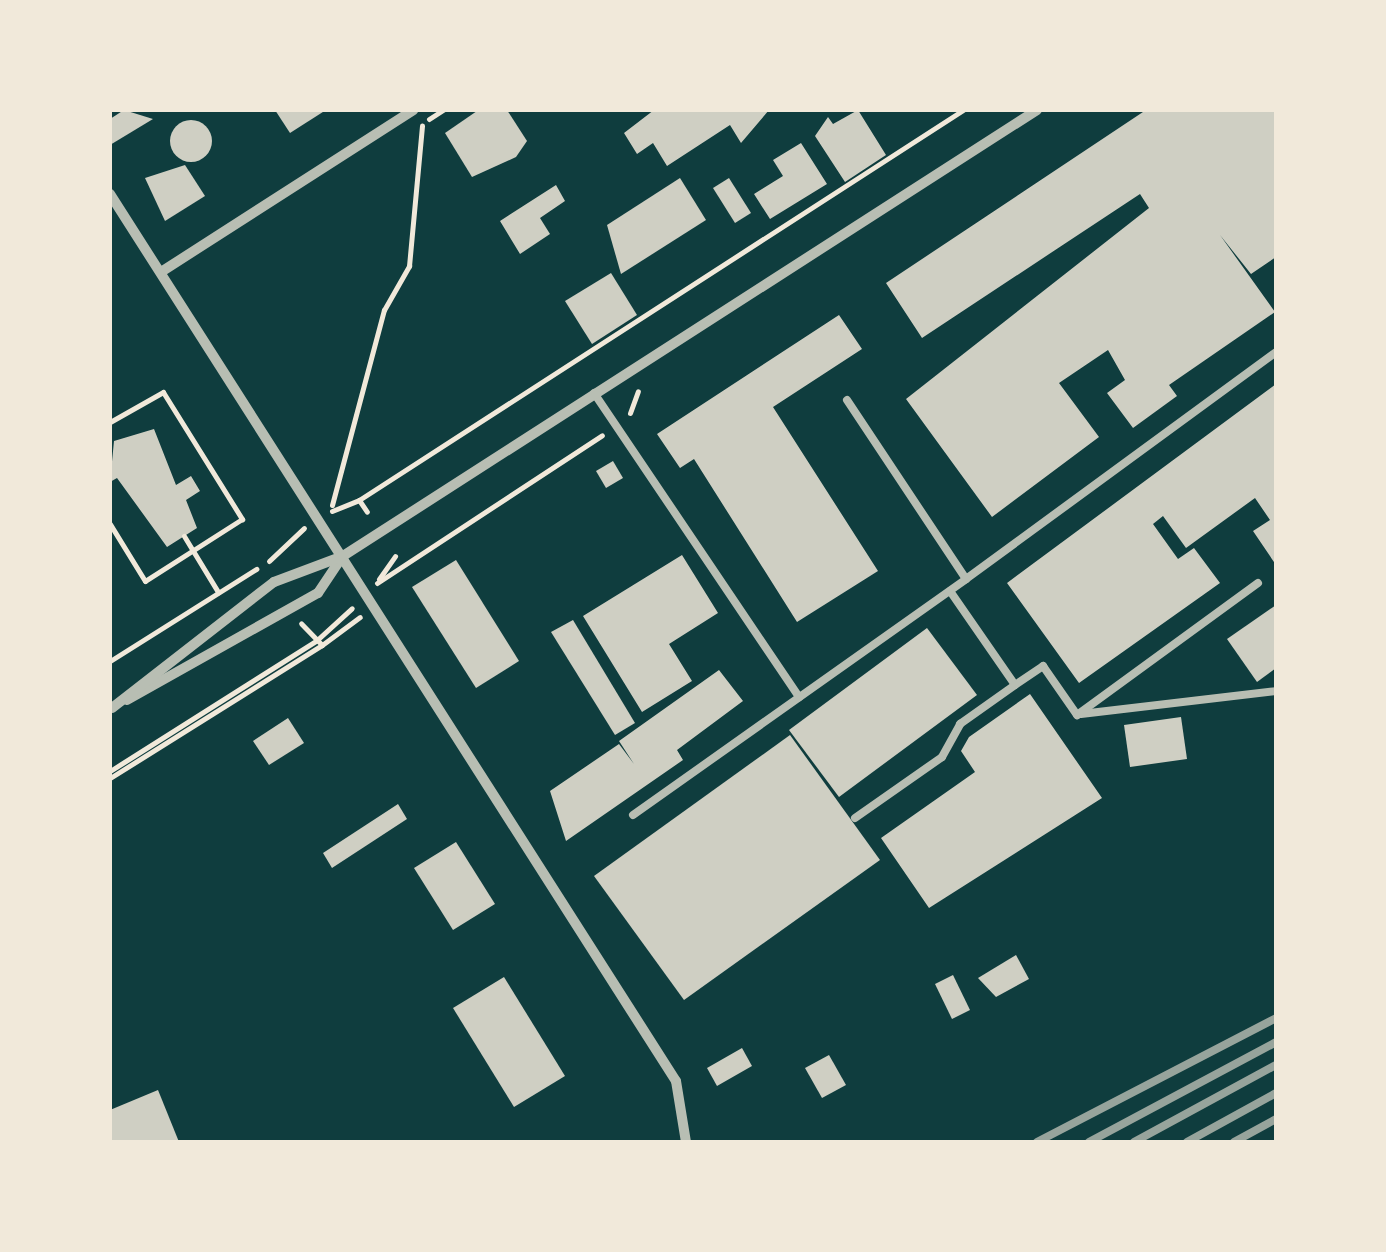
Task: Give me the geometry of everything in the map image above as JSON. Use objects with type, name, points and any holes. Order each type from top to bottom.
[{"type":"street","points":[[161,272],[413,110]]},
{"type":"street","points":[[111,708],[260,592],[343,556],[1037,110]]},
{"type":"street","points":[[110,194],[676,1081],[686,1142]]},
{"type":"street","points":[[111,708],[318,593],[343,556]]},
{"type":"lane","points":[[633,814],[950,591],[1276,352]]},
{"type":"lane","points":[[594,393],[799,697]]},
{"type":"lane","points":[[847,400],[966,579]]},
{"type":"lane","points":[[1077,715],[1258,582]]},
{"type":"lane","points":[[950,591],[1015,685]]},
{"type":"lane","points":[[855,818],[942,757],[960,724],[1043,666],[1077,715]]},
{"type":"lane","points":[[1077,715],[1276,691]]},
{"type":"path","points":[[423,123],[408,266],[384,310],[329,512],[359,500],[963,110]]},
{"type":"path","points":[[110,778],[317,640],[367,592],[615,426],[635,403],[645,361]]},
{"type":"path","points":[[110,422],[157,393],[168,396],[242,519],[146,581],[110,524]]},
{"type":"path","points":[[359,500],[366,512]]},
{"type":"path","points":[[110,660],[294,544],[304,528]]},
{"type":"path","points":[[184,536],[218,592]]},
{"type":"path","points":[[110,770],[317,640]]},
{"type":"building","points":[[124,110],[153,119],[110,145],[110,119]]},
{"type":"building","points":[[275,110],[326,110],[290,133]]},
{"type":"building","points":[[507,110],[527,141],[516,157],[472,177],[445,133],[477,111]]},
{"type":"building","points":[[654,110],[769,110],[741,143],[730,125],[667,166],[653,143],[637,154],[624,133]]},
{"type":"building","points":[[858,110],[886,155],[845,182],[815,136],[828,117],[833,124]]},
{"type":"building","points":[[1146,110],[1276,110],[1276,257],[1251,274],[1220,235],[1275,312],[1169,385],[1177,396],[1133,428],[1107,393],[1125,380],[1108,350],[1059,383],[1099,437],[992,517],[906,399],[1149,208],[1140,194],[922,338],[886,283]]},
{"type":"building","points":[[191,120],[206,126],[212,141],[206,156],[191,162],[176,156],[170,141],[176,126]]},
{"type":"building","points":[[801,143],[827,184],[770,219],[754,194],[783,176],[773,160]]},
{"type":"building","points":[[185,165],[205,196],[165,221],[145,178]]},
{"type":"building","points":[[680,178],[706,220],[621,274],[607,225]]},
{"type":"building","points":[[729,178],[751,213],[735,223],[713,188]]},
{"type":"building","points":[[556,185],[565,201],[540,218],[550,234],[520,254],[500,221]]},
{"type":"building","points":[[611,273],[637,315],[592,344],[565,301]]},
{"type":"building","points":[[839,315],[862,349],[773,407],[878,571],[797,622],[694,459],[680,468],[657,434]]},
{"type":"building","points":[[1276,384],[1276,565],[1253,531],[1270,520],[1255,498],[1186,548],[1163,516],[1153,524],[1178,559],[1194,548],[1220,583],[1079,683],[1007,583]]},
{"type":"building","points":[[154,429],[176,485],[191,476],[200,491],[186,500],[197,528],[167,547],[117,478],[110,482],[114,441]]},
{"type":"building","points":[[613,461],[623,478],[606,488],[596,471]]},
{"type":"building","points":[[682,555],[718,613],[669,644],[692,681],[642,712],[583,616]]},
{"type":"building","points":[[456,560],[519,661],[476,688],[412,587]]},
{"type":"building","points":[[1276,605],[1276,668],[1257,682],[1227,639]]},
{"type":"building","points":[[573,620],[635,723],[615,735],[551,632]]},
{"type":"building","points":[[927,628],[977,695],[839,797],[789,730]]},
{"type":"building","points":[[719,670],[743,701],[677,750],[683,760],[566,841],[550,791],[619,744],[634,764],[619,741]]},
{"type":"building","points":[[1030,694],[1102,798],[929,908],[881,838],[975,772],[961,751],[969,737]]},
{"type":"building","points":[[1181,717],[1187,759],[1130,767],[1124,725]]},
{"type":"building","points":[[288,718],[304,743],[269,765],[253,741]]},
{"type":"building","points":[[790,735],[880,860],[684,1000],[594,876]]},
{"type":"building","points":[[398,804],[407,819],[332,868],[323,853]]},
{"type":"building","points":[[456,842],[495,904],[453,930],[414,868]]},
{"type":"building","points":[[1016,955],[1029,979],[996,997],[978,978]]},
{"type":"building","points":[[953,975],[970,1010],[952,1019],[935,984]]},
{"type":"building","points":[[504,977],[565,1076],[514,1107],[453,1008]]},
{"type":"building","points":[[742,1048],[752,1066],[717,1086],[707,1068]]},
{"type":"building","points":[[829,1055],[846,1085],[822,1098],[805,1068]]},
{"type":"building","points":[[158,1090],[179,1142],[110,1142],[110,1110]]},
{"type":"railway","points":[[1037,1142],[1276,1018]]},
{"type":"railway","points":[[1089,1142],[1276,1042]]},
{"type":"railway","points":[[1134,1142],[1276,1065]]},
{"type":"railway","points":[[1187,1142],[1276,1093]]},
{"type":"railway","points":[[1234,1142],[1276,1119]]}]
